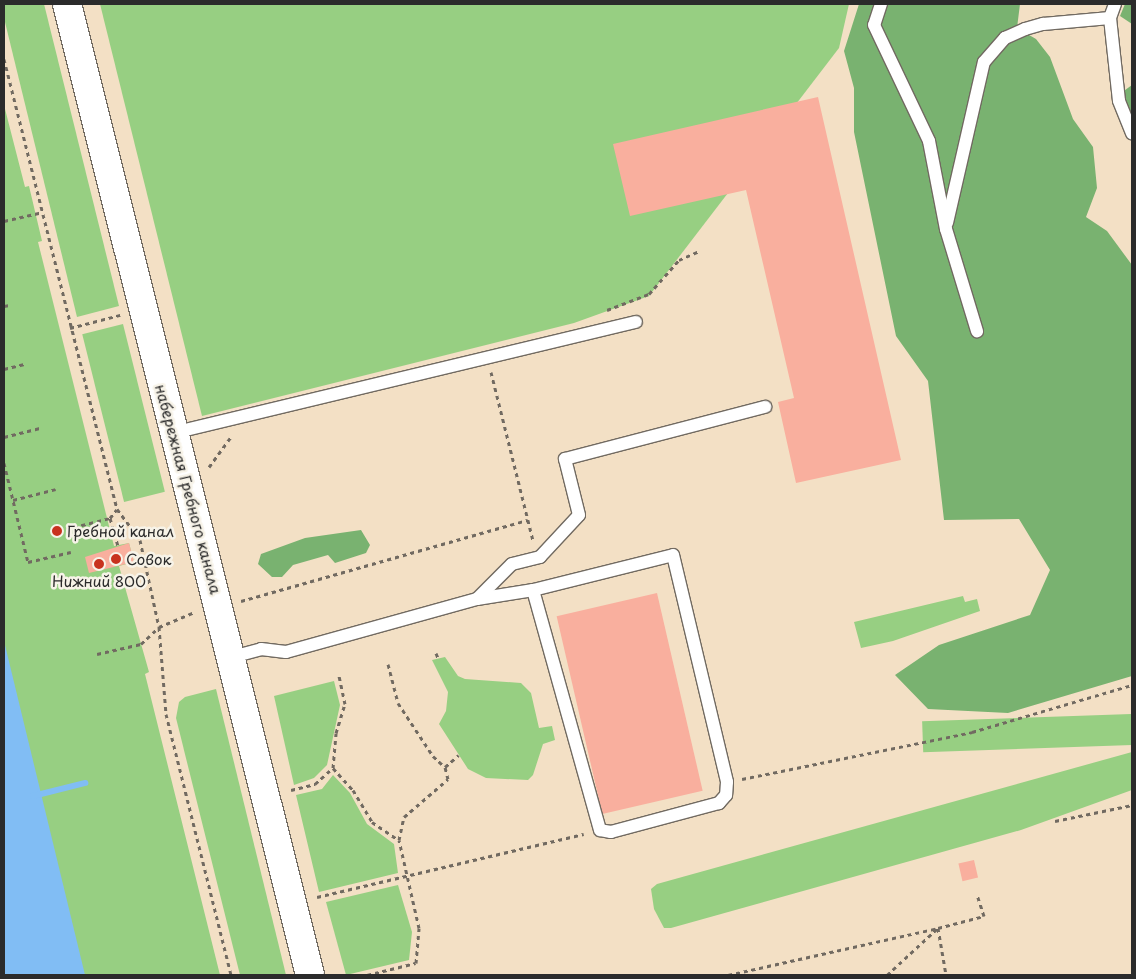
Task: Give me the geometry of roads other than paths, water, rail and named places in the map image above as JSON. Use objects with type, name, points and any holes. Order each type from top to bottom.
[{"type":"street","name":"набережная Гребного канала","points":[[67,4],[173,433],[232,657],[310,975]]},
{"type":"lane","points":[[881,4],[874,25],[929,141],[946,229],[976,331]]},
{"type":"lane","points":[[1115,4],[1110,18],[1119,101],[1132,134]]},
{"type":"lane","points":[[946,229],[984,62],[1005,38],[1024,29],[1043,24],[1110,18]]},
{"type":"lane","points":[[173,433],[530,347],[588,336],[636,322]]},
{"type":"lane","points":[[477,599],[512,564],[537,558],[578,515],[565,459],[766,407]]},
{"type":"lane","points":[[232,657],[260,649],[286,652],[477,599],[533,590],[673,555],[728,782],[726,794],[719,803],[706,809],[611,832],[600,830],[533,590]]},
{"type":"water","points":[[4,641],[85,975],[4,975]]},
{"type":"waterway","points":[[33,796],[85,783]]},
{"type":"place","name":"Гребной канал","points":[[57,531]]},
{"type":"place","name":"Совок","points":[[116,559]]},
{"type":"place","name":"Нижний 800","points":[[99,564]]}]
